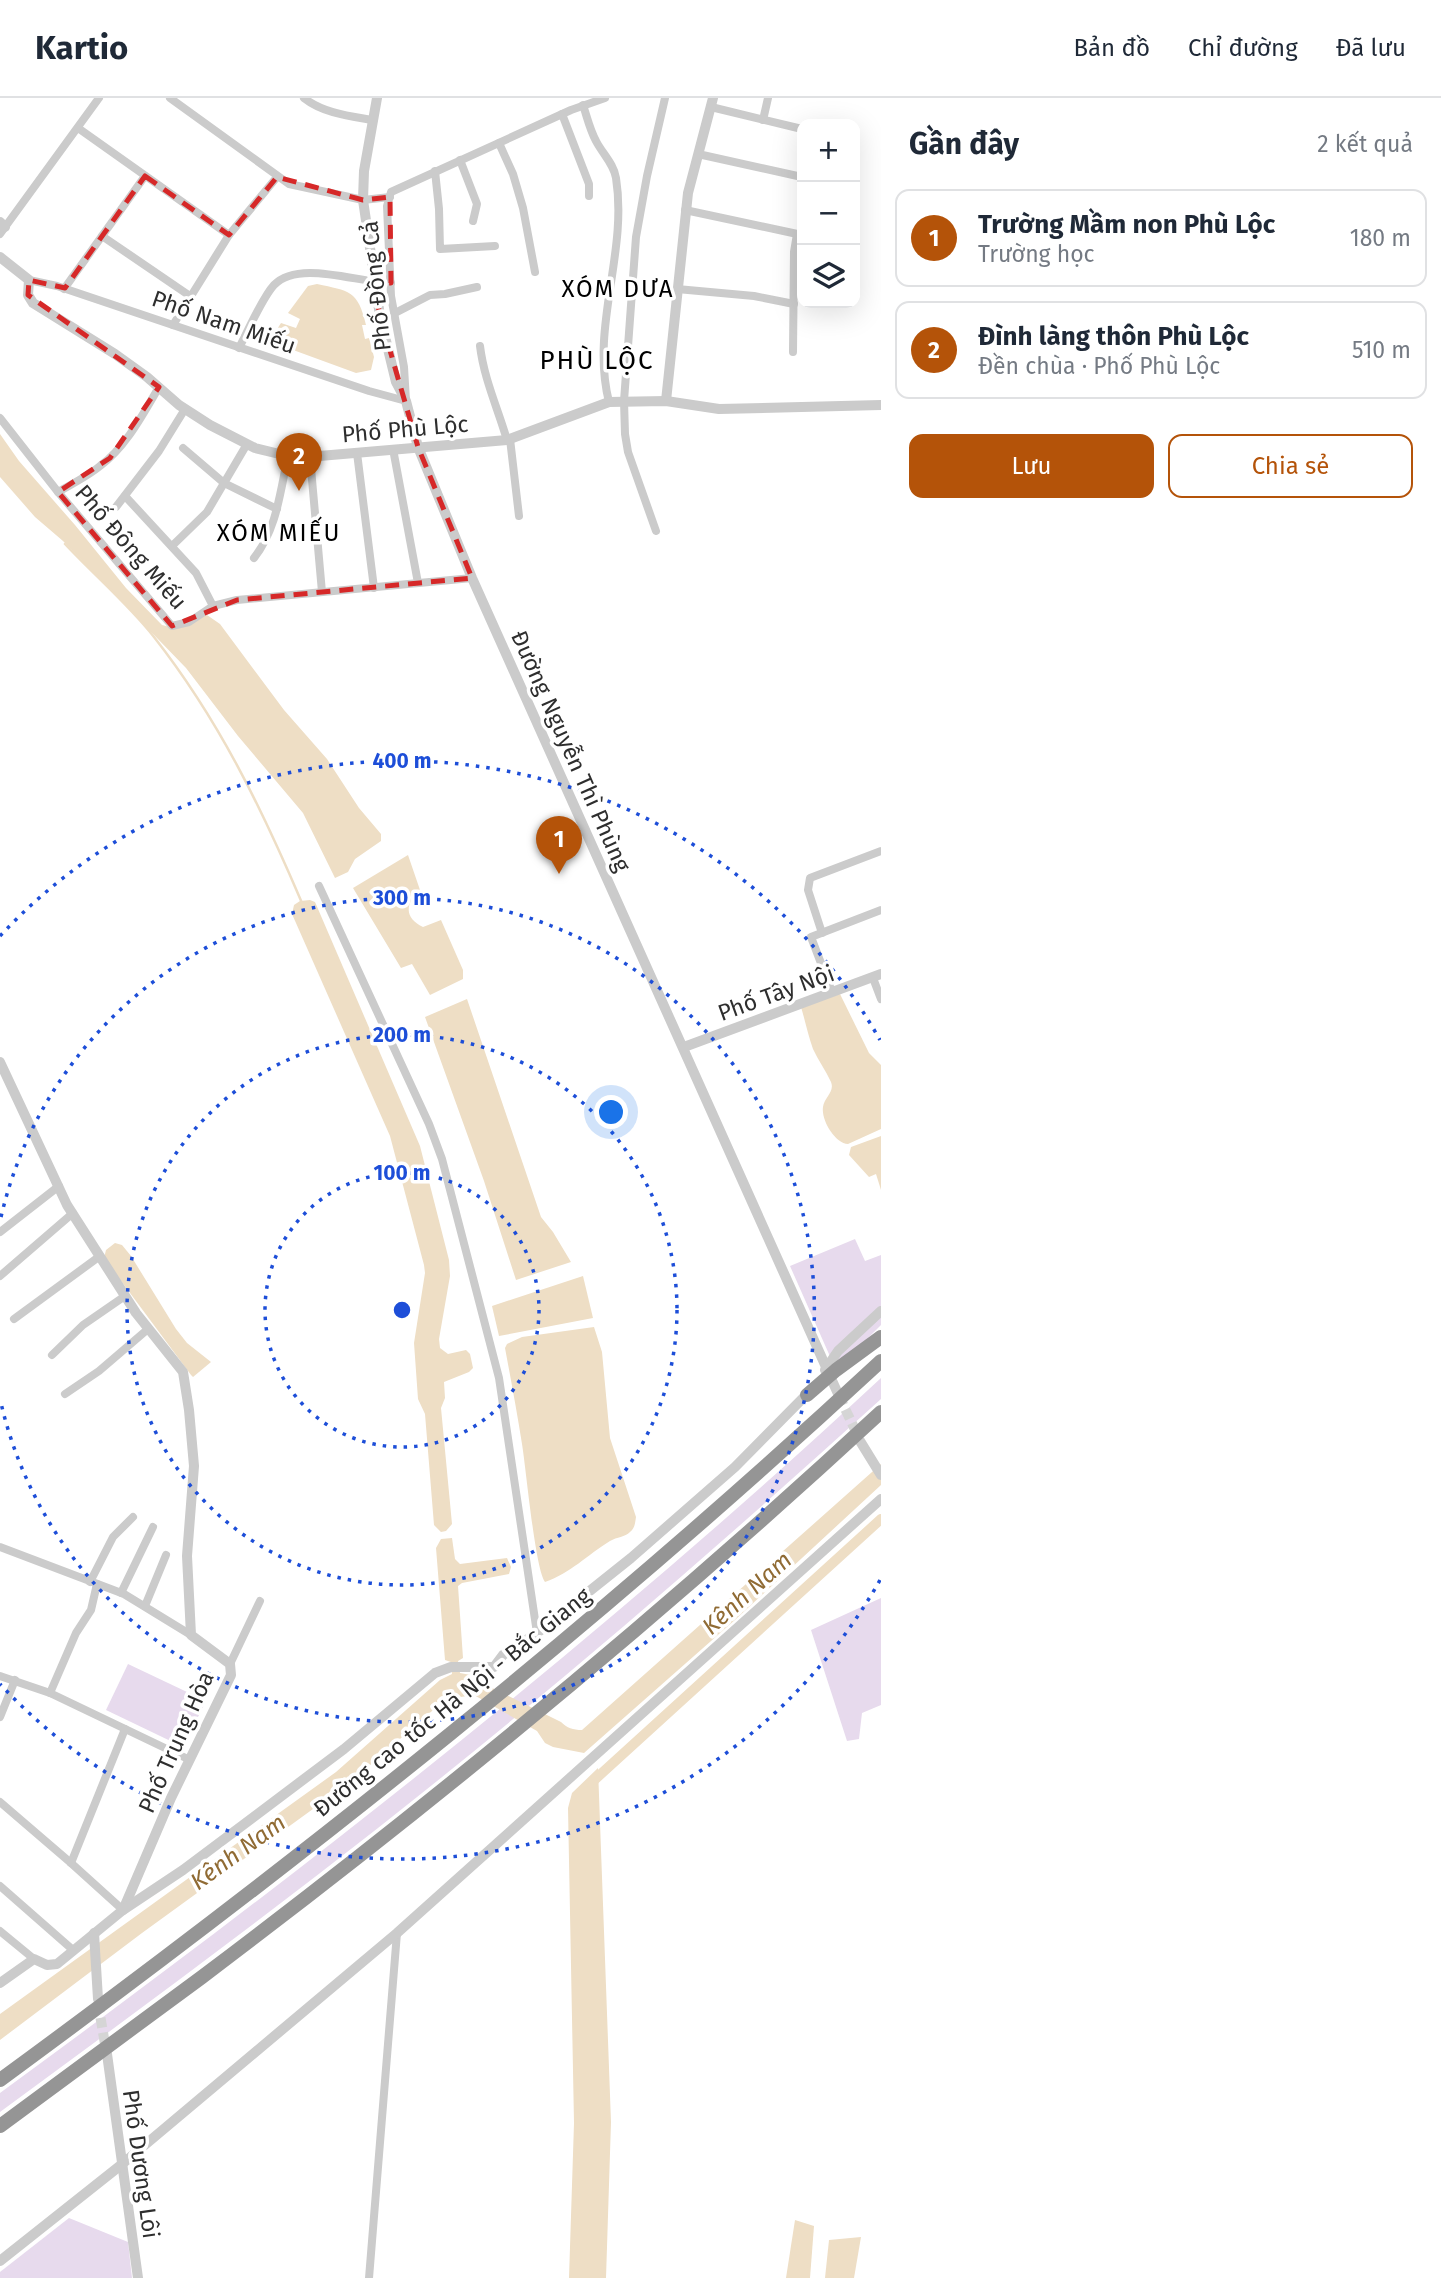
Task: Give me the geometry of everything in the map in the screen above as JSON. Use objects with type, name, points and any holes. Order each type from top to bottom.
[{"type":"highway","points":[[807,1395],[828,1372],[881,1337]]},
{"type":"highway","name":"Đường cao tốc Hà Nội - Bắc Giang","points":[[0,2080],[179,1949],[316,1843],[505,1690],[770,1465],[881,1362]]},
{"type":"highway","points":[[0,2126],[339,1872],[697,1577],[881,1412]]},
{"type":"street","points":[[2,228],[99,98]]},
{"type":"street","points":[[170,98],[289,184],[363,200],[390,197]]},
{"type":"street","points":[[304,98],[332,112],[372,120]]},
{"type":"street","name":"Đường Nguyễn Thì Phùng","points":[[377,98],[363,171],[363,200],[374,283],[396,382],[406,401],[418,447],[472,578],[839,1396]]},
{"type":"street","name":"Phố Đồng Cả","points":[[406,401],[404,368],[391,283],[387,206],[391,192],[588,102],[605,98]]},
{"type":"street","points":[[656,531],[628,452],[624,401],[636,237],[665,98]]},
{"type":"street","points":[[762,120],[768,98]]},
{"type":"street","points":[[588,102],[596,142],[616,174],[618,191],[617,227],[604,338],[604,382],[609,402]]},
{"type":"street","points":[[666,401],[685,210],[712,103],[797,129]]},
{"type":"street","points":[[562,114],[589,184],[589,196]]},
{"type":"street","points":[[78,128],[229,235]]},
{"type":"street","points":[[499,143],[513,174],[523,208],[535,272]]},
{"type":"street","points":[[698,154],[797,176]]},
{"type":"street","points":[[460,160],[478,204],[473,222]]},
{"type":"street","points":[[435,171],[440,249],[495,246]]},
{"type":"street","points":[[64,289],[145,176]]},
{"type":"street","points":[[173,326],[229,235],[277,177]]},
{"type":"street","points":[[685,210],[797,234]]},
{"type":"street","points":[[102,236],[190,296]]},
{"type":"street","points":[[793,352],[794,252],[797,244]]},
{"type":"street","name":"Phố Phù Lộc","points":[[0,257],[29,280],[28,295],[33,303],[115,354],[185,409],[255,448],[288,456],[310,457],[509,440],[609,402],[666,401],[719,409],[881,405]]},
{"type":"street","points":[[239,348],[272,286],[285,276],[317,272],[374,283],[391,283]]},
{"type":"street","name":"Phố Nam Miếu","points":[[29,280],[64,289],[406,401]]},
{"type":"street","points":[[395,313],[430,295],[477,287]]},
{"type":"street","points":[[677,289],[754,296],[793,304]]},
{"type":"street","points":[[480,346],[487,381],[509,440],[519,516]]},
{"type":"street","points":[[58,492],[99,468],[110,458],[138,422],[159,387]]},
{"type":"street","points":[[116,507],[159,451],[185,409]]},
{"type":"street","name":"Phố Đông Miếu","points":[[0,418],[58,492],[172,626],[189,622],[213,606],[253,598],[472,578]]},
{"type":"street","points":[[172,546],[207,512],[247,444]]},
{"type":"street","points":[[183,448],[224,482],[276,509]]},
{"type":"street","points":[[393,449],[418,583]]},
{"type":"street","points":[[356,453],[374,588]]},
{"type":"street","points":[[254,558],[268,538],[288,456]]},
{"type":"street","points":[[310,457],[322,592]]},
{"type":"street","points":[[125,496],[196,573],[213,606]]},
{"type":"street","points":[[822,933],[808,890],[810,878],[881,851]]},
{"type":"street","points":[[319,886],[429,1124],[442,1158],[499,1378],[537,1633]]},
{"type":"street","points":[[832,992],[811,937],[881,910]]},
{"type":"street","points":[[877,976],[881,999]]},
{"type":"street","name":"Phố Tây Nội","points":[[684,1047],[877,976]]},
{"type":"street","points":[[0,1062],[73,1213],[125,1296],[183,1372],[194,1466],[187,1556],[191,1636]]},
{"type":"street","points":[[0,1232],[59,1186]]},
{"type":"street","points":[[0,1276],[73,1213]]},
{"type":"street","points":[[14,1319],[100,1256]]},
{"type":"street","points":[[52,1355],[83,1325],[125,1296]]},
{"type":"street","points":[[828,1372],[838,1351],[881,1311]]},
{"type":"street","points":[[65,1394],[99,1371],[148,1329]]},
{"type":"street","points":[[0,1802],[123,1910],[183,1870],[344,1749],[435,1673],[452,1667],[492,1668],[503,1655],[537,1633],[631,1558],[725,1476],[807,1395]]},
{"type":"street","points":[[860,1441],[881,1475]]},
{"type":"street","points":[[0,2261],[121,2165],[397,1933],[881,1499]]},
{"type":"street","points":[[50,1693],[76,1633],[91,1610],[94,1583],[113,1537],[133,1517]]},
{"type":"street","points":[[121,1593],[153,1527]]},
{"type":"street","name":"Phố Trung Hòa","points":[[0,1547],[121,1593],[145,1606],[230,1664],[230,1675],[171,1798],[123,1910],[53,1965],[34,1959]]},
{"type":"street","points":[[145,1606],[166,1555]]},
{"type":"street","points":[[230,1664],[260,1601]]},
{"type":"street","points":[[0,1676],[50,1693],[190,1760]]},
{"type":"street","points":[[0,1717],[15,1680]]},
{"type":"street","points":[[71,1863],[125,1729]]},
{"type":"street","points":[[0,1886],[73,1950]]},
{"type":"street","points":[[0,1931],[34,1959],[0,1983]]},
{"type":"street","points":[[94,1933],[95,1988],[98,1999]]},
{"type":"street","points":[[369,2278],[397,1933]]},
{"type":"street","name":"Phố Dương Lôi","points":[[107,2054],[138,2278]]},
{"type":"highlighted area","points":[[145,176],[229,235],[277,177],[363,200],[390,197],[391,283],[374,283],[380,316],[418,447],[472,578],[237,600],[172,626],[58,492],[110,458],[159,387],[28,295],[29,280],[65,288]]},
{"type":"shaded area","points":[[855,1239],[865,1261],[881,1255],[881,1325],[836,1370],[790,1266]]},
{"type":"shaded area","points":[[881,1378],[881,1399],[570,1672],[443,1777],[331,1864],[0,2112],[0,2093],[340,1837],[451,1749],[669,1567]]},
{"type":"shaded area","points":[[881,1598],[881,1705],[862,1713],[859,1739],[847,1741],[811,1630]]},
{"type":"shaded area","points":[[128,1664],[206,1701],[183,1747],[106,1710]]},
{"type":"shaded area","points":[[69,2218],[128,2242],[132,2278],[0,2278],[0,2272]]},
{"type":"water","points":[[317,284],[344,291],[355,298],[366,325],[362,325],[365,339],[369,338],[374,357],[371,370],[356,373],[274,343],[274,334],[281,323],[296,328],[300,319],[288,313],[308,286]]},
{"type":"water","points":[[0,434],[19,461],[126,588],[162,625],[170,627],[207,615],[220,624],[284,710],[327,759],[359,808],[381,834],[381,841],[355,859],[348,872],[335,878],[303,813],[238,736],[186,668],[63,541],[35,517],[0,477]]},
{"type":"water","points":[[408,855],[420,890],[409,905],[410,915],[423,927],[441,920],[463,970],[463,979],[430,995],[412,964],[401,968],[353,888]]},
{"type":"water","points":[[310,900],[315,902],[420,1146],[449,1260],[450,1276],[439,1339],[440,1348],[448,1354],[466,1350],[470,1354],[473,1368],[444,1382],[445,1398],[441,1408],[452,1524],[446,1531],[441,1532],[434,1525],[425,1414],[418,1399],[414,1343],[424,1265],[390,1136],[292,914],[294,905]]},
{"type":"water","points":[[840,994],[869,1053],[881,1065],[881,1129],[848,1144],[838,1140],[824,1118],[823,1107],[832,1086],[813,1049],[801,1007]]},
{"type":"water","points":[[467,999],[541,1217],[571,1262],[516,1280],[484,1181],[425,1017]]},
{"type":"water","points":[[881,1136],[881,1190],[876,1174],[869,1177],[849,1155],[851,1147]]},
{"type":"water","points":[[115,1243],[122,1245],[131,1256],[187,1343],[211,1362],[193,1377],[104,1258],[106,1250]]},
{"type":"water","points":[[583,1276],[593,1318],[499,1336],[492,1306]]},
{"type":"water","points":[[594,1327],[602,1352],[610,1438],[636,1517],[635,1523],[628,1534],[610,1541],[571,1569],[545,1582],[534,1539],[522,1444],[505,1348],[507,1344],[522,1337]]},
{"type":"water","name":"Kênh Nam","points":[[881,1464],[881,1485],[736,1619],[584,1753],[545,1743],[537,1731],[474,1695],[454,1698],[432,1711],[353,1780],[0,2040],[0,2014],[336,1772],[440,1680],[452,1674],[451,1662],[445,1660],[436,1548],[441,1539],[452,1538],[455,1559],[460,1564],[507,1558],[511,1567],[509,1574],[458,1586],[463,1658],[458,1661],[460,1673],[476,1676],[484,1684],[568,1727],[582,1730]]},
{"type":"water","points":[[598,1768],[611,2122],[606,2278],[569,2278],[574,2123],[568,1808],[572,1793]]},
{"type":"water","points":[[795,2220],[814,2226],[810,2278],[786,2278]]},
{"type":"water","points":[[861,2237],[854,2278],[825,2278],[829,2240]]},
{"type":"waterway","points":[[65,544],[144,625],[199,700],[237,765],[302,903]]},
{"type":"waterway","points":[[591,1783],[881,1519]]},
{"type":"tunnel","points":[[839,1396],[859,1438]]},
{"type":"tunnel","points":[[98,2003],[106,2050]]},
{"type":"place","name":"Đình làng thôn Phù Lộc","points":[[299,491]]},
{"type":"place","name":"Trường Mầm non Phù Lộc","points":[[559,874]]},
{"type":"district","name":"XÓM DƯA","points":[[618,289]]},
{"type":"district","name":"PHÙ LỘC","points":[[597,360]]},
{"type":"district","name":"XÓM MIẾU","points":[[279,533]]}]
